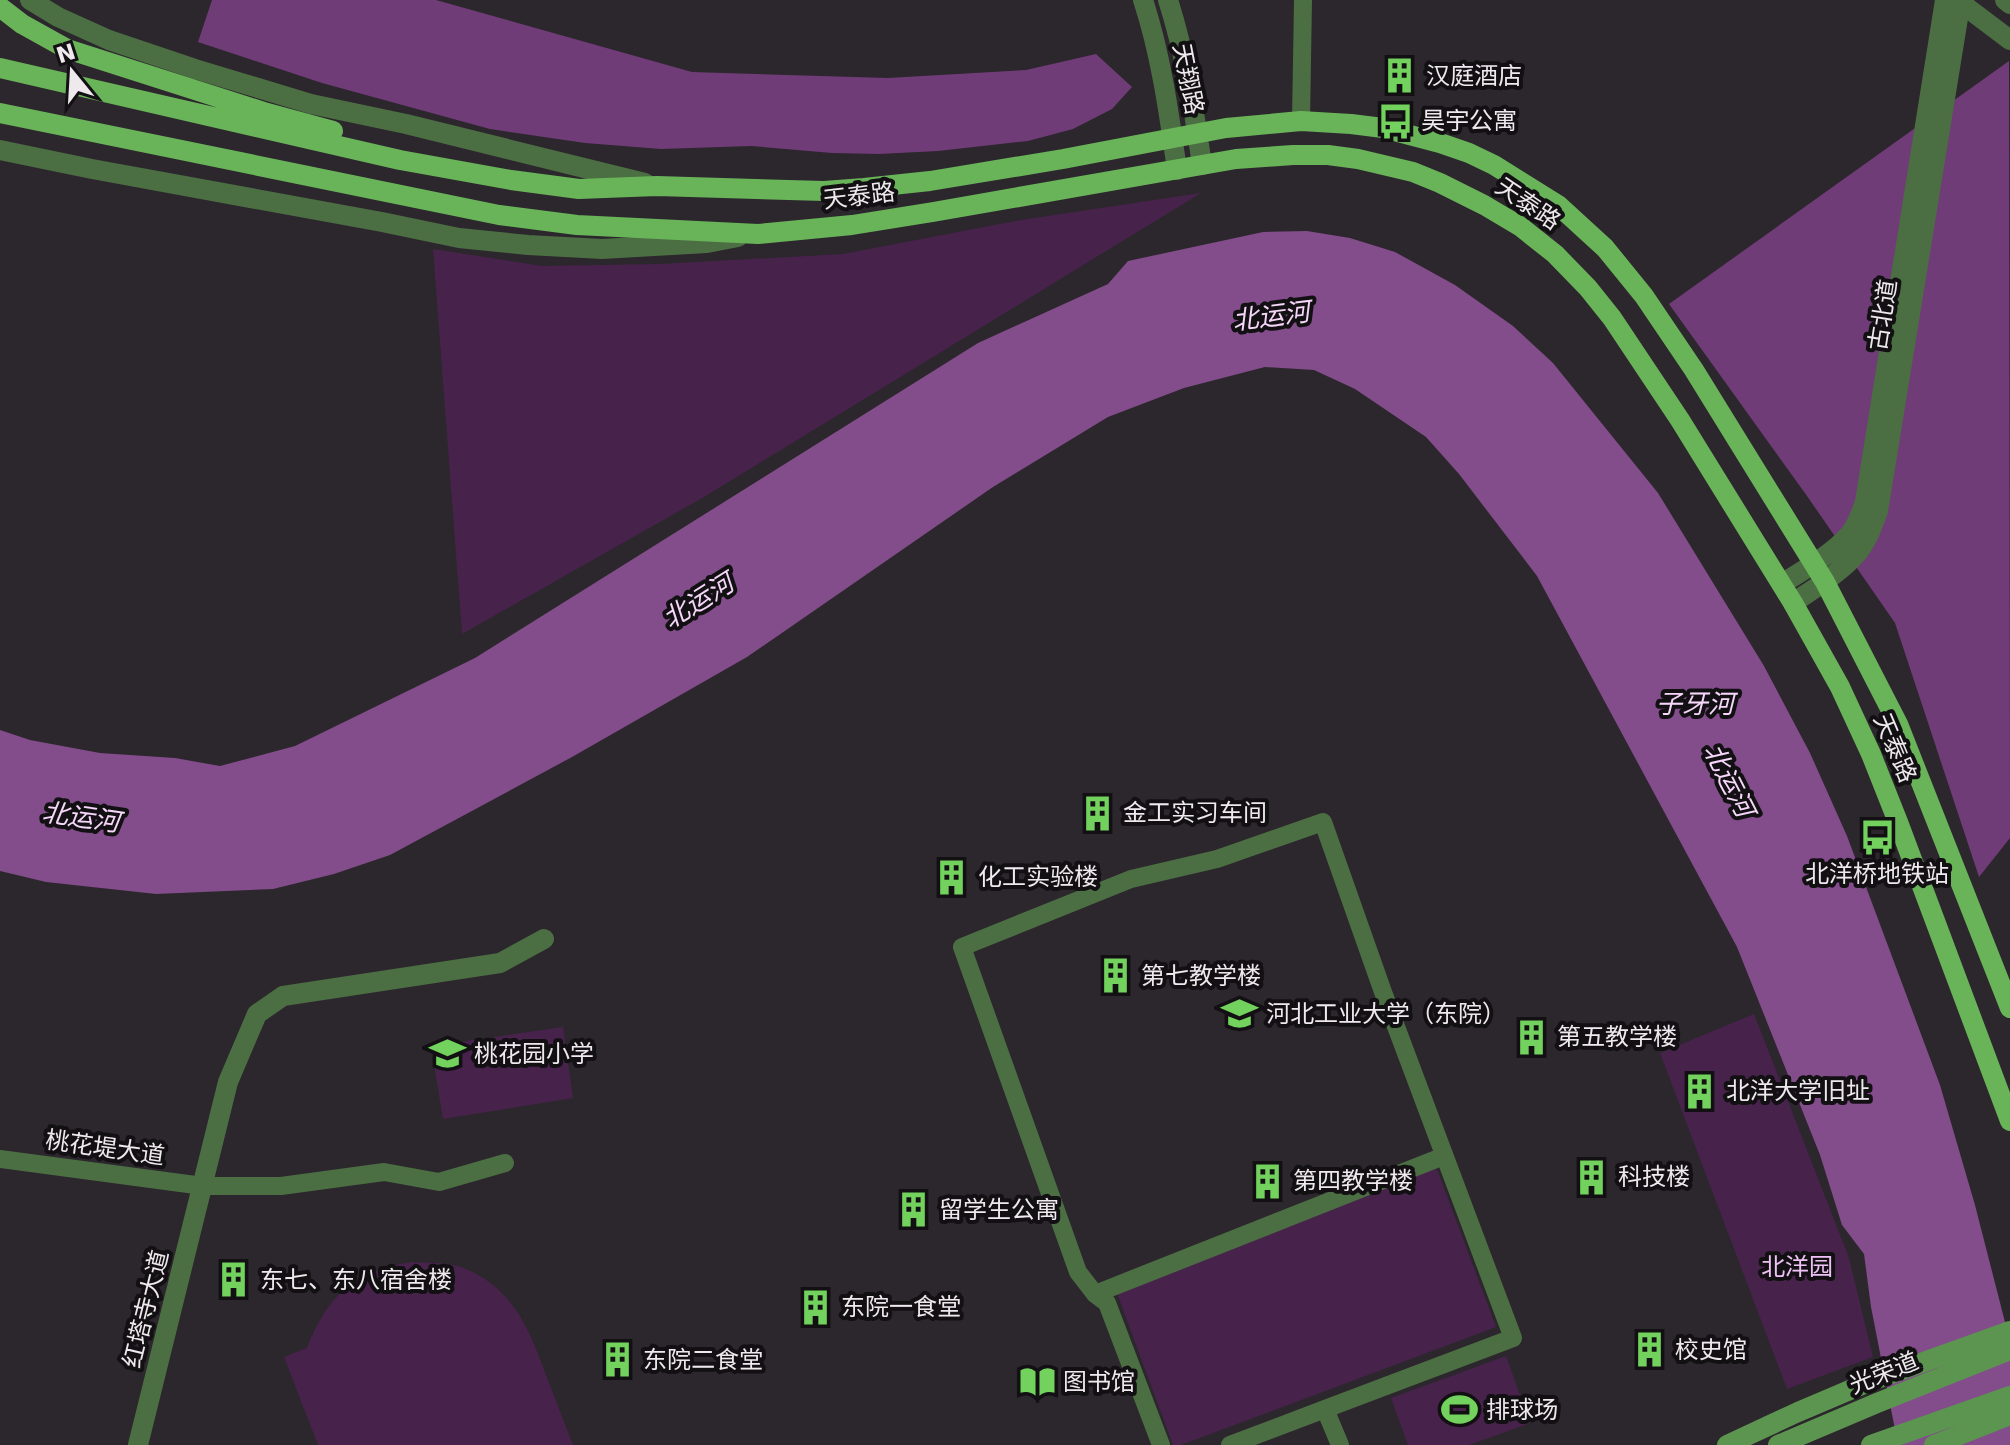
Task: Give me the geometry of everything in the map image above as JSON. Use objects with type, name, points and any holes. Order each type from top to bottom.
[{"type":"main road","points":[[0,5],[22,24],[67,49],[267,113],[511,180]]},
{"type":"main road","points":[[0,68],[400,160],[511,180]]},
{"type":"main road","name":"天泰路","points":[[0,113],[499,215],[577,225],[758,234],[852,225],[1236,159],[1293,155],[1358,159],[1413,172],[1484,205],[1521,227],[1555,254],[1612,318],[1680,420],[1793,603],[1840,687],[1877,768],[2010,1121]]},
{"type":"main road","name":"天泰路","points":[[511,180],[579,189],[657,186],[824,191],[945,179],[1197,133],[1301,121],[1383,128],[1440,143],[1494,165],[1558,205],[1605,248],[1644,296],[1694,370],[1814,564],[1898,724],[2010,1008]]},
{"type":"main road","points":[[1727,1445],[1871,1381],[2010,1331]]},
{"type":"main road","name":"光荣道","points":[[1778,1445],[2010,1350]]},
{"type":"main road","points":[[1880,1442],[2010,1396]]},
{"type":"main road","points":[[1934,1445],[2010,1415]]},
{"type":"street","points":[[0,5],[5,0]]},
{"type":"street","points":[[30,0],[58,17],[109,40],[209,74],[311,104],[406,124],[657,186]]},
{"type":"street","name":"天翔路","points":[[1143,0],[1160,66],[1177,170]]},
{"type":"street","name":"天翔路","points":[[1168,0],[1202,165]]},
{"type":"street","points":[[1301,121],[1303,0]]},
{"type":"street","points":[[1984,0],[2010,38]]},
{"type":"street","points":[[1956,1],[2010,38]]},
{"type":"street","name":"古北道","points":[[1782,584],[1814,564],[1849,535],[1865,502],[1956,1]]},
{"type":"street","name":"古北道","points":[[1793,603],[1825,582],[1858,553],[1878,511],[1956,1]]},
{"type":"street","points":[[0,150],[459,238],[602,249],[707,243],[758,234]]},
{"type":"street","points":[[1161,1445],[1107,1303],[1095,1294],[1078,1272],[962,947],[1131,879],[1217,859],[1323,822],[1383,992],[1513,1338],[1230,1445]]},
{"type":"street","name":"红塔寺大道","points":[[138,1445],[228,1082],[257,1014],[283,996],[500,963],[544,939]]},
{"type":"street","points":[[1095,1294],[1444,1156]]},
{"type":"street","name":"桃花堤大道","points":[[0,1159],[203,1186],[281,1186],[384,1172],[439,1182],[505,1163]]},
{"type":"street","points":[[1325,1409],[1340,1445]]},
{"type":"green space","points":[[1201,193],[704,497],[462,634],[433,249],[542,266],[660,264],[843,254],[1021,220]]},
{"type":"green space","name":"北洋园","points":[[1754,1014],[1849,1258],[1873,1357],[1787,1389],[1660,1053]]},
{"type":"green space","points":[[563,1027],[573,1098],[443,1119],[431,1046]]},
{"type":"green space","points":[[1435,1164],[1496,1327],[1181,1445],[1173,1445],[1114,1285]]},
{"type":"green space","points":[[412,1262],[461,1267],[479,1275],[506,1297],[525,1325],[573,1445],[318,1445],[284,1357],[307,1348],[324,1314],[346,1288],[374,1272]]},
{"type":"green space","name":"排球场","points":[[1506,1356],[1530,1423],[1469,1445],[1408,1445],[1391,1398]]},
{"type":"shaded area","points":[[212,0],[436,0],[692,72],[888,78],[1026,70],[1096,54],[1132,87],[1112,109],[1073,129],[1028,141],[938,151],[832,153],[751,146],[661,149],[585,143],[490,129],[322,83],[198,42]]},
{"type":"shaded area","points":[[2009,61],[2010,838],[1979,877],[1895,623],[1669,304]]},
{"type":"water","name":"子牙河","points":[[1307,231],[1350,238],[1395,252],[1455,285],[1513,326],[1553,363],[1658,493],[1764,666],[1810,753],[1847,836],[1940,1085],[1975,1205],[2010,1346],[2010,1445],[1898,1445],[1864,1254],[1842,1225],[1820,1155],[1737,947],[1537,576],[1459,474],[1426,437],[1355,389],[1314,370],[1265,367],[1184,388],[1108,417],[993,487],[747,657],[572,757],[390,855],[334,874],[273,889],[156,894],[46,882],[0,871],[0,730],[30,740],[100,753],[175,758],[220,766],[295,746],[475,658],[978,343],[1108,284],[1128,261],[1263,232]]},
{"type":"place","name":"汉庭酒店","points":[[1400,76]]},
{"type":"place","name":"昊宇公寓","points":[[1395,121]]},
{"type":"place","name":"金工实习车间","points":[[1097,813]]},
{"type":"place","name":"北洋桥地铁站","points":[[1877,837]]},
{"type":"place","name":"化工实验楼","points":[[952,877]]},
{"type":"place","name":"第七教学楼","points":[[1115,976]]},
{"type":"place","name":"河北工业大学（东院）","points":[[1240,1014]]},
{"type":"place","name":"第五教学楼","points":[[1531,1037]]},
{"type":"place","name":"桃花园小学","points":[[448,1054]]},
{"type":"place","name":"北洋大学旧址","points":[[1700,1091]]},
{"type":"place","name":"科技楼","points":[[1592,1177]]},
{"type":"place","name":"第四教学楼","points":[[1267,1181]]},
{"type":"place","name":"留学生公寓","points":[[913,1210]]},
{"type":"place","name":"东七、东八宿舍楼","points":[[234,1280]]},
{"type":"place","name":"东院一食堂","points":[[815,1307]]},
{"type":"place","name":"校史馆","points":[[1649,1350]]},
{"type":"place","name":"东院二食堂","points":[[617,1360]]},
{"type":"place","name":"图书馆","points":[[1037,1382]]},
{"type":"place","name":"排球场","points":[[1460,1410]]},
{"type":"water label","name":"北运河","points":[[1271,316]]},
{"type":"water label","name":"北运河","points":[[698,601]]},
{"type":"water label","name":"北运河","points":[[1729,780]]},
{"type":"water label","name":"北运河","points":[[81,817]]}]
